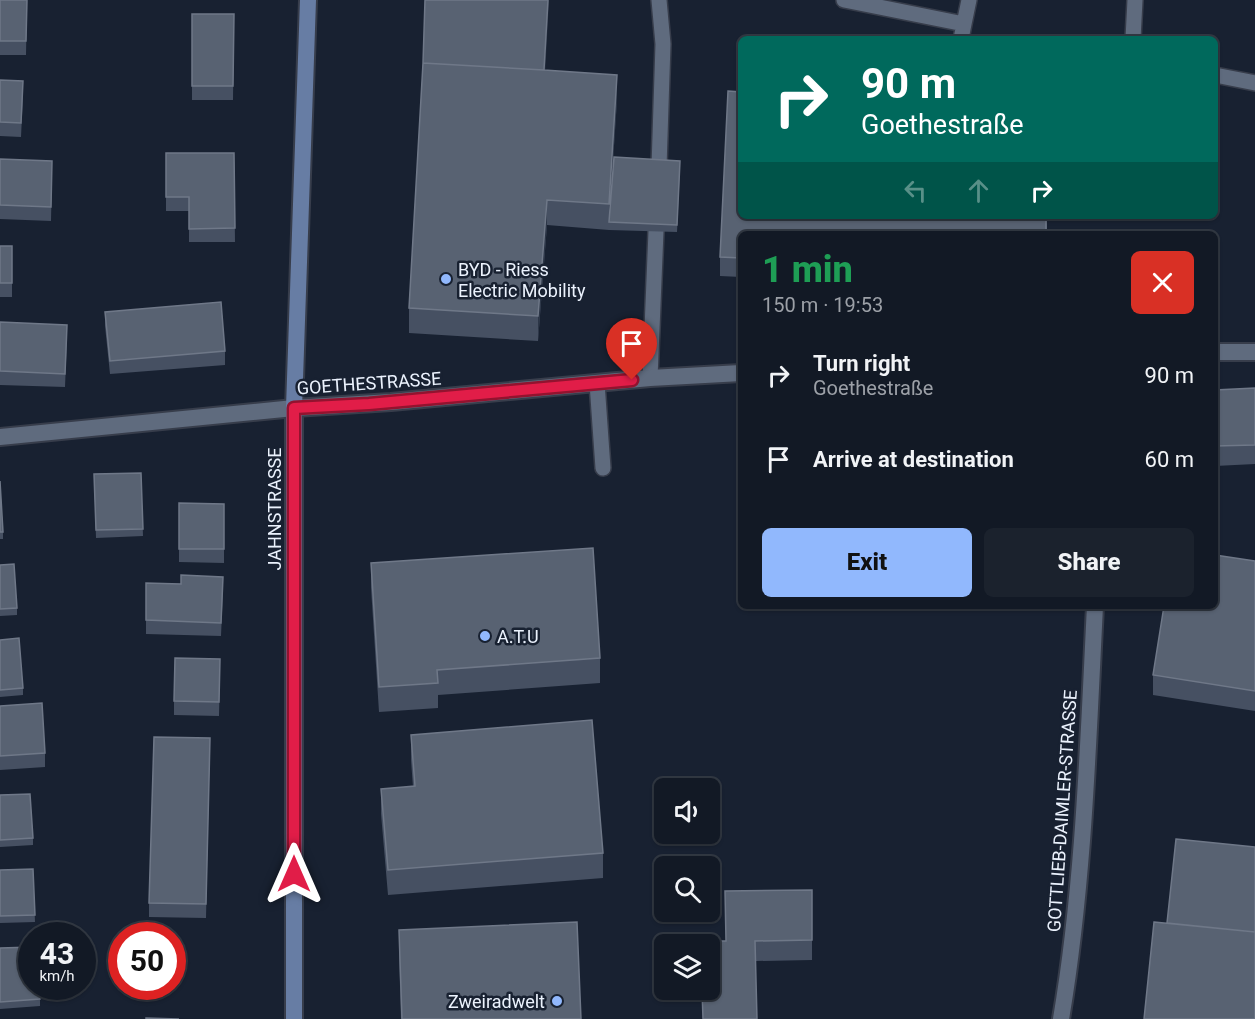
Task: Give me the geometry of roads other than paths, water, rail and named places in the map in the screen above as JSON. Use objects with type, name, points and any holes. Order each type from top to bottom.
[{"type":"main road","name":"JAHNSTRASSE","points":[[294,1019],[294,408],[308,0]]},
{"type":"street","points":[[1218,352],[1255,352]]},
{"type":"street","name":"GOETHESTRASSE","points":[[0,437],[294,408],[369,404],[650,378],[738,373]]},
{"type":"street","name":"GOTTLIEB-DAIMLER-STRASSE","points":[[1061,1019],[1068,979],[1082,850],[1095,609]]},
{"type":"lane","points":[[658,167],[663,44],[659,0]]},
{"type":"lane","points":[[844,0],[962,32],[969,0]]},
{"type":"lane","points":[[1133,36],[1135,0]]},
{"type":"lane","points":[[1218,76],[1255,83]]},
{"type":"lane","points":[[650,378],[656,231]]},
{"type":"lane","points":[[597,383],[603,468]]},
{"type":"place","name":"BYD - Riess Electric Mobility","points":[[446,279]]},
{"type":"place","name":"A.T.U","points":[[485,636]]},
{"type":"place","name":"Zweiradwelt","points":[[557,1001]]}]
